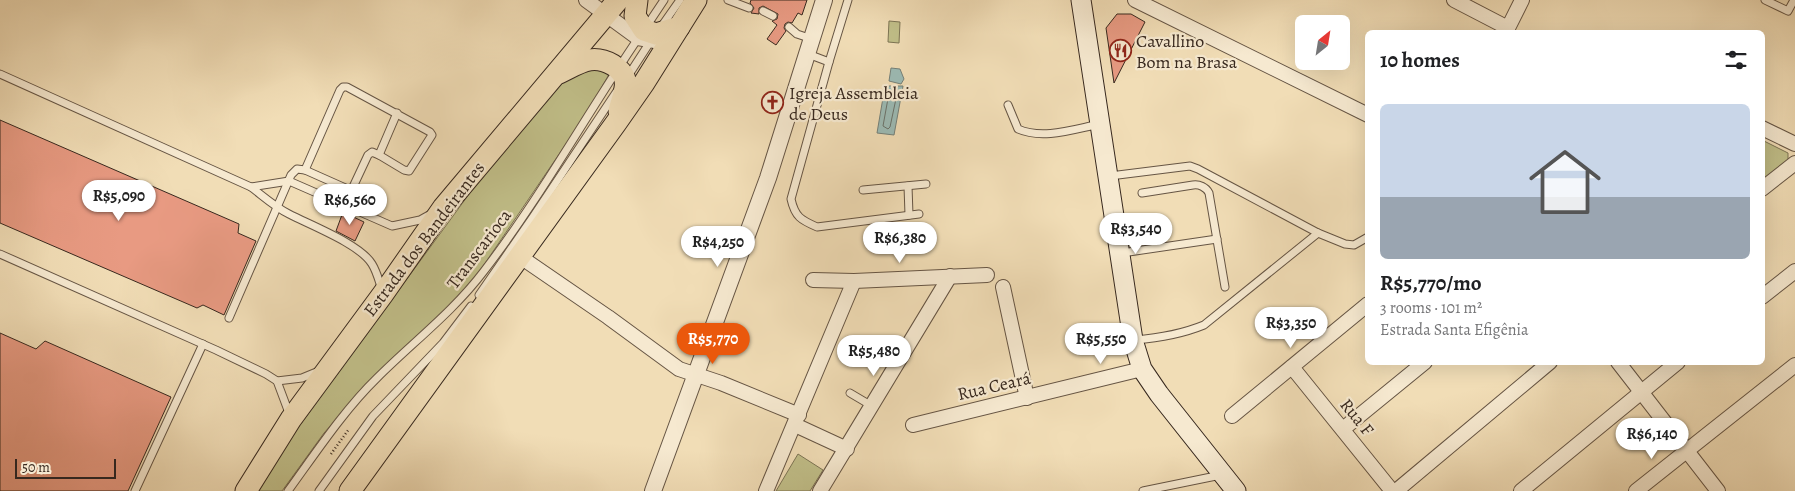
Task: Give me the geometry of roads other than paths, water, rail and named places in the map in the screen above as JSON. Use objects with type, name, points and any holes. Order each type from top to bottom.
[{"type":"main road","points":[[638,0],[634,16],[656,35]]},
{"type":"main road","points":[[350,491],[616,123],[656,35],[696,0]]},
{"type":"main road","points":[[1081,0],[1133,340],[1142,369],[1159,394],[1236,491]]},
{"type":"main road","name":"Estrada dos Bandeirantes","points":[[246,491],[291,419],[383,294],[443,208],[611,7]]},
{"type":"main road","points":[[555,75],[592,59],[604,60],[622,74],[624,91],[616,123]]},
{"type":"street","points":[[586,0],[611,7],[656,35]]},
{"type":"street","points":[[653,491],[768,178],[824,0]]},
{"type":"street","points":[[1135,0],[1365,115]]},
{"type":"street","points":[[1454,0],[1507,30],[1522,0]]},
{"type":"street","points":[[1765,129],[1795,144]]},
{"type":"street","points":[[1765,187],[1795,163]]},
{"type":"street","points":[[519,256],[608,317],[679,369],[695,374],[797,420],[847,449]]},
{"type":"street","points":[[1765,295],[1795,271]]},
{"type":"street","points":[[813,280],[854,281],[987,275]]},
{"type":"street","points":[[820,491],[950,276]]},
{"type":"street","points":[[766,491],[854,281]]},
{"type":"street","points":[[1003,287],[1027,398]]},
{"type":"street","points":[[1232,416],[1365,306]]},
{"type":"street","points":[[1343,429],[1421,365]]},
{"type":"street","points":[[1394,491],[1546,365]]},
{"type":"street","points":[[1620,365],[1718,491]]},
{"type":"street","points":[[1521,491],[1674,365]]},
{"type":"street","points":[[1636,491],[1795,365]]},
{"type":"street","name":"Rua F","points":[[1292,367],[1394,491]]},
{"type":"street","name":"Rua Ceará","points":[[914,425],[1142,369]]},
{"type":"lane","name":"Transcarioca","points":[[319,491],[373,416],[443,343],[472,305],[533,218],[604,109],[622,74],[656,35],[664,0]]},
{"type":"lane","name":"Transcarioca","points":[[288,491],[339,422],[376,379],[450,310],[484,272],[572,143],[622,74],[656,35],[680,0]]},
{"type":"lane","points":[[728,0],[749,8]]},
{"type":"lane","points":[[848,0],[791,200],[793,211],[803,221],[817,228],[919,214]]},
{"type":"lane","points":[[1765,0],[1788,10],[1794,0]]},
{"type":"lane","points":[[763,11],[773,16]]},
{"type":"lane","points":[[789,27],[829,62]]},
{"type":"lane","points":[[0,74],[251,187],[278,207],[337,236],[367,258],[372,264],[379,278],[383,294]]},
{"type":"lane","points":[[229,318],[288,181],[297,169],[305,170],[350,190],[354,187],[368,155],[372,152],[409,172],[432,135],[397,113],[348,87],[343,87],[305,170]]},
{"type":"lane","points":[[1008,105],[1018,129],[1028,133],[1061,132],[1100,124]]},
{"type":"lane","points":[[379,155],[397,113]]},
{"type":"lane","points":[[1108,177],[1190,166],[1318,233],[1346,244],[1354,245],[1365,239]]},
{"type":"lane","points":[[251,187],[288,181],[392,226],[420,220],[443,208]]},
{"type":"lane","points":[[863,190],[926,184]]},
{"type":"lane","points":[[1142,193],[1197,184],[1207,189],[1225,286]]},
{"type":"lane","points":[[908,186],[909,215]]},
{"type":"lane","points":[[1133,340],[1154,339],[1204,325],[1318,233]]},
{"type":"lane","points":[[1119,253],[1217,239]]},
{"type":"lane","points":[[0,254],[266,374],[277,381],[291,419]]},
{"type":"lane","points":[[135,491],[203,344]]},
{"type":"lane","points":[[277,381],[302,378],[331,365]]},
{"type":"lane","points":[[850,393],[873,406]]},
{"type":"lane","points":[[1142,491],[1224,475]]},
{"type":"water","points":[[891,68],[900,69],[904,79],[901,84],[889,81]]},
{"type":"water","points":[[885,86],[903,86],[894,135],[877,133]]},
{"type":"place","name":"Cavallino Bom na Brasa","points":[[1120,51]]},
{"type":"place","name":"Igreja Assembleia de Deus","points":[[773,103]]}]
